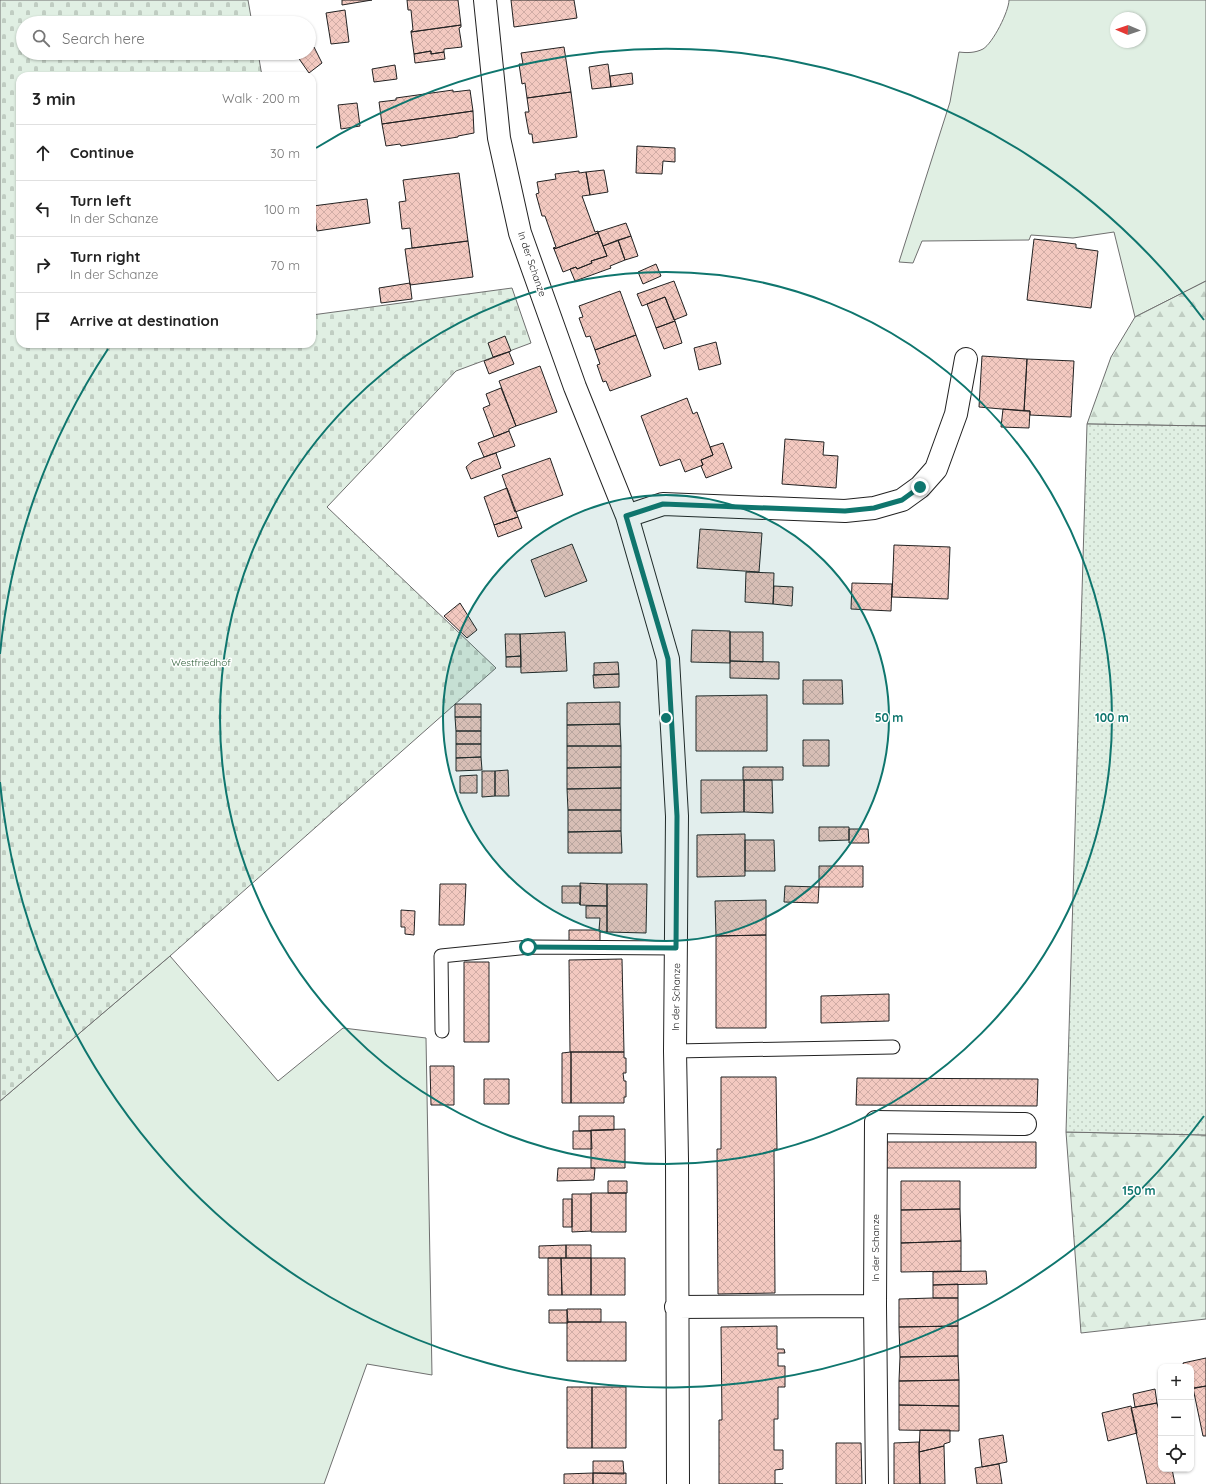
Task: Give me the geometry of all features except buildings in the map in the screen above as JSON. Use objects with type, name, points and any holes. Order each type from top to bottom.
[{"type":"street","name":"In der Schanze","points":[[485,0],[499,138],[520,233],[575,387],[626,516],[668,659],[677,816],[675,1051],[677,1159],[676,1307],[678,1484]]},
{"type":"street","points":[[626,516],[663,504],[845,511],[874,508],[902,500],[920,487],[936,469],[956,414],[966,359]]},
{"type":"street","name":"In der Schanze","points":[[877,1484],[875,1306],[876,1122],[1025,1124]]},
{"type":"street","points":[[676,1307],[875,1306]]},
{"type":"lane","points":[[442,1031],[441,956],[528,947],[676,948]]},
{"type":"lane","points":[[675,1051],[893,1047]]},
{"type":"green space","name":"Westfriedhof","points":[[0,0],[248,0],[251,16],[16,16],[16,60],[259,60],[261,72],[16,72],[16,348],[316,348],[316,314],[512,288],[531,343],[456,371],[327,507],[496,668],[170,956],[0,1101]]},
{"type":"green space","points":[[1009,0],[1206,0],[1206,281],[1135,317],[1114,232],[1073,238],[1031,235],[1029,240],[922,241],[913,263],[899,262],[950,102],[959,52],[968,53],[983,49],[987,46],[1000,26]]},
{"type":"green space","points":[[1206,281],[1206,426],[1087,424],[1111,357],[1135,317]]},
{"type":"green space","points":[[1087,424],[1206,426],[1206,1135],[1066,1132]]},
{"type":"green space","points":[[170,956],[278,1081],[343,1028],[426,1038],[432,1375],[367,1364],[324,1484],[0,1484],[0,1101]]},
{"type":"green space","points":[[1066,1132],[1206,1135],[1206,1319],[1081,1333]]},
{"type":"route","points":[[528,947],[676,948],[677,816],[668,659],[626,516],[663,504],[845,511],[874,508],[902,500],[920,487]]}]
